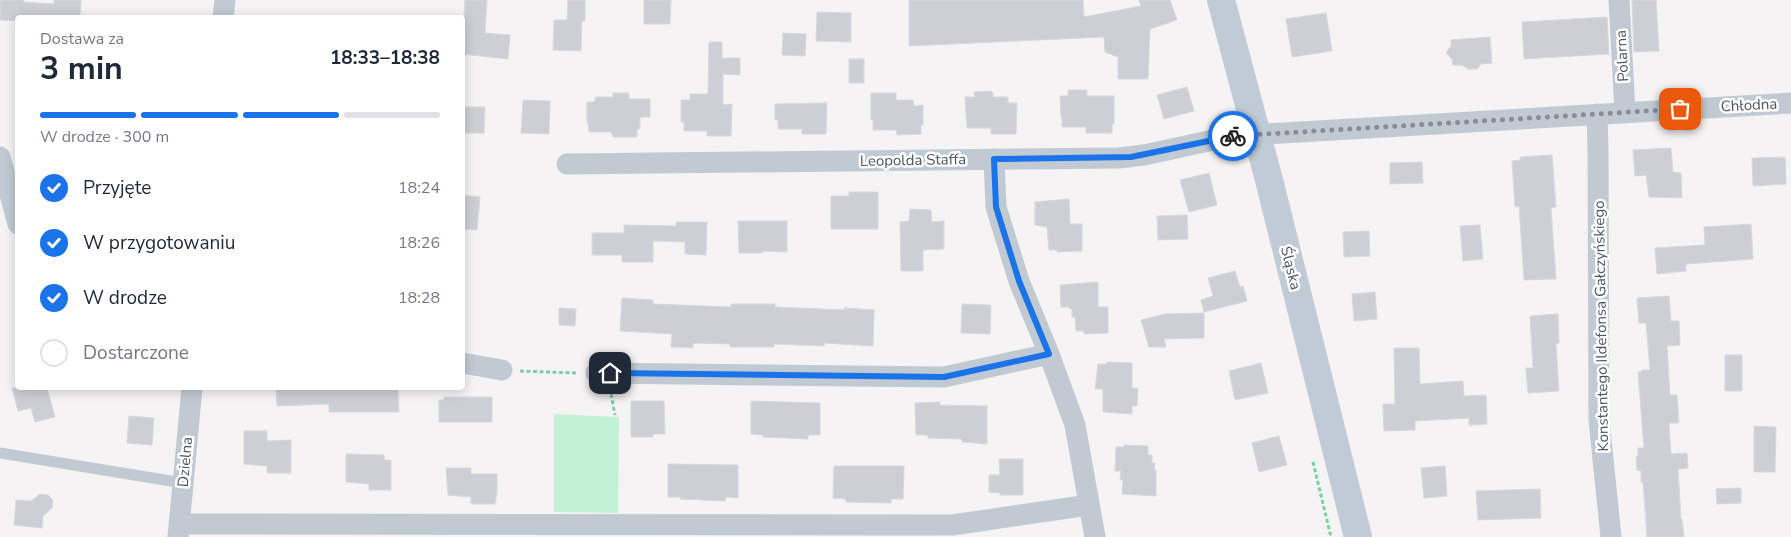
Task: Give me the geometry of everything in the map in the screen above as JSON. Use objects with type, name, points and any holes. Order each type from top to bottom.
[{"type":"street","points":[[223,15],[225,0]]},
{"type":"street","name":"Śląska","points":[[1221,0],[1257,135],[1358,537]]},
{"type":"street","name":"Polarna","points":[[1619,0],[1625,113]]},
{"type":"street","name":"Chłodna","points":[[1257,135],[1791,103]]},
{"type":"street","name":"Konstantego Ildefonsa Gałczyńskiego","points":[[1597,114],[1599,420],[1611,537]]},
{"type":"street","name":"Leopolda Staffa","points":[[567,164],[1131,157],[1226,137],[1257,135]]},
{"type":"street","points":[[0,157],[15,213]]},
{"type":"street","points":[[994,159],[996,207],[1019,281],[1049,354],[1075,426],[1095,537]]},
{"type":"street","points":[[596,373],[944,377],[1049,354]]},
{"type":"street","points":[[465,364],[502,370]]},
{"type":"street","name":"Dzielna","points":[[179,530],[192,390]]},
{"type":"street","points":[[179,530],[952,525],[1089,505]]},
{"type":"lane","points":[[0,453],[183,483]]},
{"type":"path","points":[[502,370],[596,373]]},
{"type":"green space","points":[[554,414],[619,417],[618,513],[554,512]]},
{"type":"building","points":[[0,0],[24,0],[23,2],[54,4],[54,0],[81,0],[80,15],[15,15],[15,21],[0,20]]},
{"type":"building","points":[[465,0],[487,0],[485,33],[510,35],[508,59],[465,54]]},
{"type":"building","points":[[568,0],[585,0],[585,21],[582,21],[581,51],[553,50],[554,20],[567,20]]},
{"type":"building","points":[[644,0],[671,0],[670,24],[644,24]]},
{"type":"building","points":[[909,0],[1083,0],[1084,17],[1141,6],[1139,0],[1170,0],[1177,20],[1150,29],[1148,79],[1118,79],[1118,57],[1105,52],[1104,37],[909,46]]},
{"type":"building","points":[[1632,0],[1656,0],[1659,51],[1634,52]]},
{"type":"building","points":[[817,12],[851,13],[851,42],[816,41]]},
{"type":"building","points":[[1326,13],[1332,51],[1292,57],[1286,19]]},
{"type":"building","points":[[1607,17],[1609,54],[1524,59],[1522,22]]},
{"type":"building","points":[[783,33],[806,34],[805,56],[782,55]]},
{"type":"building","points":[[1490,37],[1492,63],[1481,64],[1477,69],[1453,65],[1452,59],[1446,53],[1451,46],[1451,40]]},
{"type":"building","points":[[709,42],[722,42],[722,58],[740,58],[740,75],[723,74],[723,105],[732,104],[731,136],[707,136],[707,131],[684,131],[684,122],[681,122],[681,100],[690,100],[690,94],[708,94]]},
{"type":"building","points":[[849,59],[864,59],[864,83],[849,83]]},
{"type":"building","points":[[1187,87],[1194,111],[1164,119],[1157,95]]},
{"type":"building","points":[[1068,90],[1087,90],[1087,96],[1114,96],[1114,124],[1112,124],[1112,133],[1086,133],[1086,127],[1062,127],[1060,96],[1068,96]]},
{"type":"building","points":[[991,91],[993,97],[1008,97],[1008,103],[1017,103],[1016,134],[991,134],[991,128],[967,128],[965,97],[975,97],[974,92]]},
{"type":"building","points":[[613,93],[629,93],[629,99],[650,99],[650,117],[640,117],[640,129],[637,129],[637,137],[613,137],[611,132],[589,132],[587,102],[595,102],[595,97],[613,97]]},
{"type":"building","points":[[871,93],[896,93],[896,100],[913,100],[914,106],[923,105],[921,134],[897,135],[896,130],[873,130]]},
{"type":"building","points":[[523,100],[550,101],[549,134],[521,133]]},
{"type":"building","points":[[827,103],[826,134],[802,134],[802,129],[778,129],[778,120],[775,120],[775,104]]},
{"type":"building","points":[[465,107],[485,107],[484,133],[465,133]]},
{"type":"building","points":[[1671,148],[1673,172],[1681,173],[1682,198],[1649,197],[1646,175],[1635,176],[1633,150]]},
{"type":"building","points":[[1552,155],[1556,207],[1551,208],[1556,279],[1524,280],[1519,206],[1515,207],[1512,161],[1520,160],[1520,157]]},
{"type":"building","points":[[1785,157],[1786,184],[1753,186],[1752,158]]},
{"type":"building","points":[[1422,162],[1423,183],[1390,184],[1390,163]]},
{"type":"building","points":[[1209,173],[1217,205],[1189,212],[1180,180]]},
{"type":"building","points":[[849,192],[878,192],[878,229],[831,229],[831,196],[849,196]]},
{"type":"building","points":[[465,195],[480,197],[477,230],[465,229]]},
{"type":"building","points":[[1069,199],[1070,224],[1082,224],[1082,251],[1057,252],[1057,250],[1049,250],[1047,227],[1035,225],[1035,202]]},
{"type":"building","points":[[910,209],[931,210],[932,222],[944,221],[944,249],[923,250],[923,271],[901,271],[900,222],[909,221]]},
{"type":"building","points":[[1187,215],[1188,239],[1158,240],[1157,216]]},
{"type":"building","points":[[738,221],[787,221],[787,252],[739,253]]},
{"type":"building","points":[[676,222],[707,222],[706,255],[685,254],[685,242],[653,241],[653,262],[622,262],[622,255],[592,255],[592,233],[624,233],[624,225],[676,226]]},
{"type":"building","points":[[1751,224],[1753,259],[1686,264],[1686,271],[1657,274],[1655,248],[1705,245],[1704,227]]},
{"type":"building","points":[[1480,225],[1483,259],[1463,261],[1460,226]]},
{"type":"building","points":[[1369,231],[1370,256],[1344,257],[1343,232]]},
{"type":"building","points":[[1235,271],[1240,287],[1243,286],[1247,301],[1204,312],[1201,300],[1213,296],[1208,278]]},
{"type":"building","points":[[1098,282],[1098,307],[1108,307],[1108,333],[1084,334],[1084,331],[1076,331],[1075,317],[1072,317],[1072,309],[1061,307],[1060,285]]},
{"type":"building","points":[[1375,292],[1377,319],[1354,321],[1352,294]]},
{"type":"building","points":[[1669,296],[1671,321],[1679,321],[1680,345],[1667,346],[1670,395],[1677,395],[1679,423],[1669,423],[1671,454],[1687,453],[1688,468],[1678,469],[1684,537],[1647,537],[1643,482],[1641,482],[1641,471],[1637,470],[1636,457],[1638,456],[1638,448],[1644,448],[1638,372],[1650,370],[1646,323],[1639,323],[1637,298]]},
{"type":"building","points":[[622,298],[653,300],[653,304],[731,307],[731,304],[775,304],[775,307],[874,310],[873,346],[824,343],[824,346],[774,344],[774,347],[730,347],[730,344],[693,343],[693,348],[671,347],[672,334],[620,331]]},
{"type":"building","points":[[962,304],[991,305],[990,334],[961,333]]},
{"type":"building","points":[[559,308],[576,309],[575,326],[559,325]]},
{"type":"building","points":[[1204,313],[1204,338],[1164,339],[1166,347],[1149,347],[1141,320],[1165,314]]},
{"type":"building","points":[[1558,314],[1559,343],[1556,344],[1559,391],[1528,393],[1526,368],[1533,368],[1530,316]]},
{"type":"building","points":[[1394,348],[1419,348],[1420,384],[1463,381],[1464,396],[1486,395],[1487,424],[1469,425],[1469,418],[1415,421],[1415,430],[1384,431],[1383,404],[1395,404]]},
{"type":"building","points":[[1725,355],[1742,355],[1742,391],[1725,391]]},
{"type":"building","points":[[1107,362],[1132,363],[1132,388],[1138,388],[1137,406],[1132,406],[1132,414],[1103,412],[1103,389],[1095,389],[1098,364],[1107,364]]},
{"type":"building","points":[[1261,363],[1268,393],[1235,400],[1229,371]]},
{"type":"building","points":[[12,388],[15,388],[15,390],[48,390],[55,417],[35,422],[31,408],[18,411]]},
{"type":"building","points":[[276,390],[398,390],[399,412],[329,412],[329,404],[277,406]]},
{"type":"building","points":[[444,397],[492,397],[492,422],[439,422],[439,400],[444,400]]},
{"type":"building","points":[[631,401],[664,401],[665,434],[653,434],[653,437],[631,437]]},
{"type":"building","points":[[751,401],[820,403],[820,435],[808,435],[808,439],[763,437],[763,435],[751,434]]},
{"type":"building","points":[[940,402],[940,405],[987,406],[987,444],[962,442],[962,439],[928,438],[928,435],[916,435],[915,403]]},
{"type":"building","points":[[129,416],[154,418],[152,445],[127,443]]},
{"type":"building","points":[[1754,426],[1776,427],[1775,472],[1754,472]]},
{"type":"building","points":[[244,431],[267,431],[267,441],[291,440],[291,473],[267,473],[267,466],[244,464]]},
{"type":"building","points":[[1279,436],[1287,465],[1259,472],[1252,443]]},
{"type":"building","points":[[1124,445],[1148,446],[1148,455],[1152,455],[1152,463],[1155,463],[1156,496],[1122,494],[1123,480],[1120,480],[1121,471],[1115,471],[1116,447],[1124,447]]},
{"type":"building","points":[[346,454],[384,455],[384,460],[391,460],[391,490],[369,490],[369,484],[346,482]]},
{"type":"building","points":[[999,459],[1023,459],[1023,495],[1000,495],[1000,493],[989,492],[989,475],[1000,475]]},
{"type":"building","points":[[668,464],[738,465],[738,498],[726,497],[725,501],[668,497]]},
{"type":"building","points":[[834,466],[904,466],[903,499],[891,499],[891,503],[846,502],[846,499],[833,498]]},
{"type":"building","points":[[1445,466],[1447,496],[1424,498],[1421,468]]},
{"type":"building","points":[[446,468],[471,468],[471,474],[497,474],[495,504],[471,504],[471,497],[448,495]]},
{"type":"building","points":[[1741,488],[1741,503],[1717,504],[1716,489]]},
{"type":"building","points":[[1540,489],[1541,518],[1478,520],[1476,491]]},
{"type":"building","points":[[40,494],[48,495],[53,500],[52,508],[43,516],[42,528],[14,525],[16,500],[31,501]]},
{"type":"way so far","points":[[1233,136],[1680,109]]},
{"type":"route","points":[[610,373],[944,377],[1049,354],[1019,281],[996,207],[994,159],[1131,157],[1233,136]]}]
